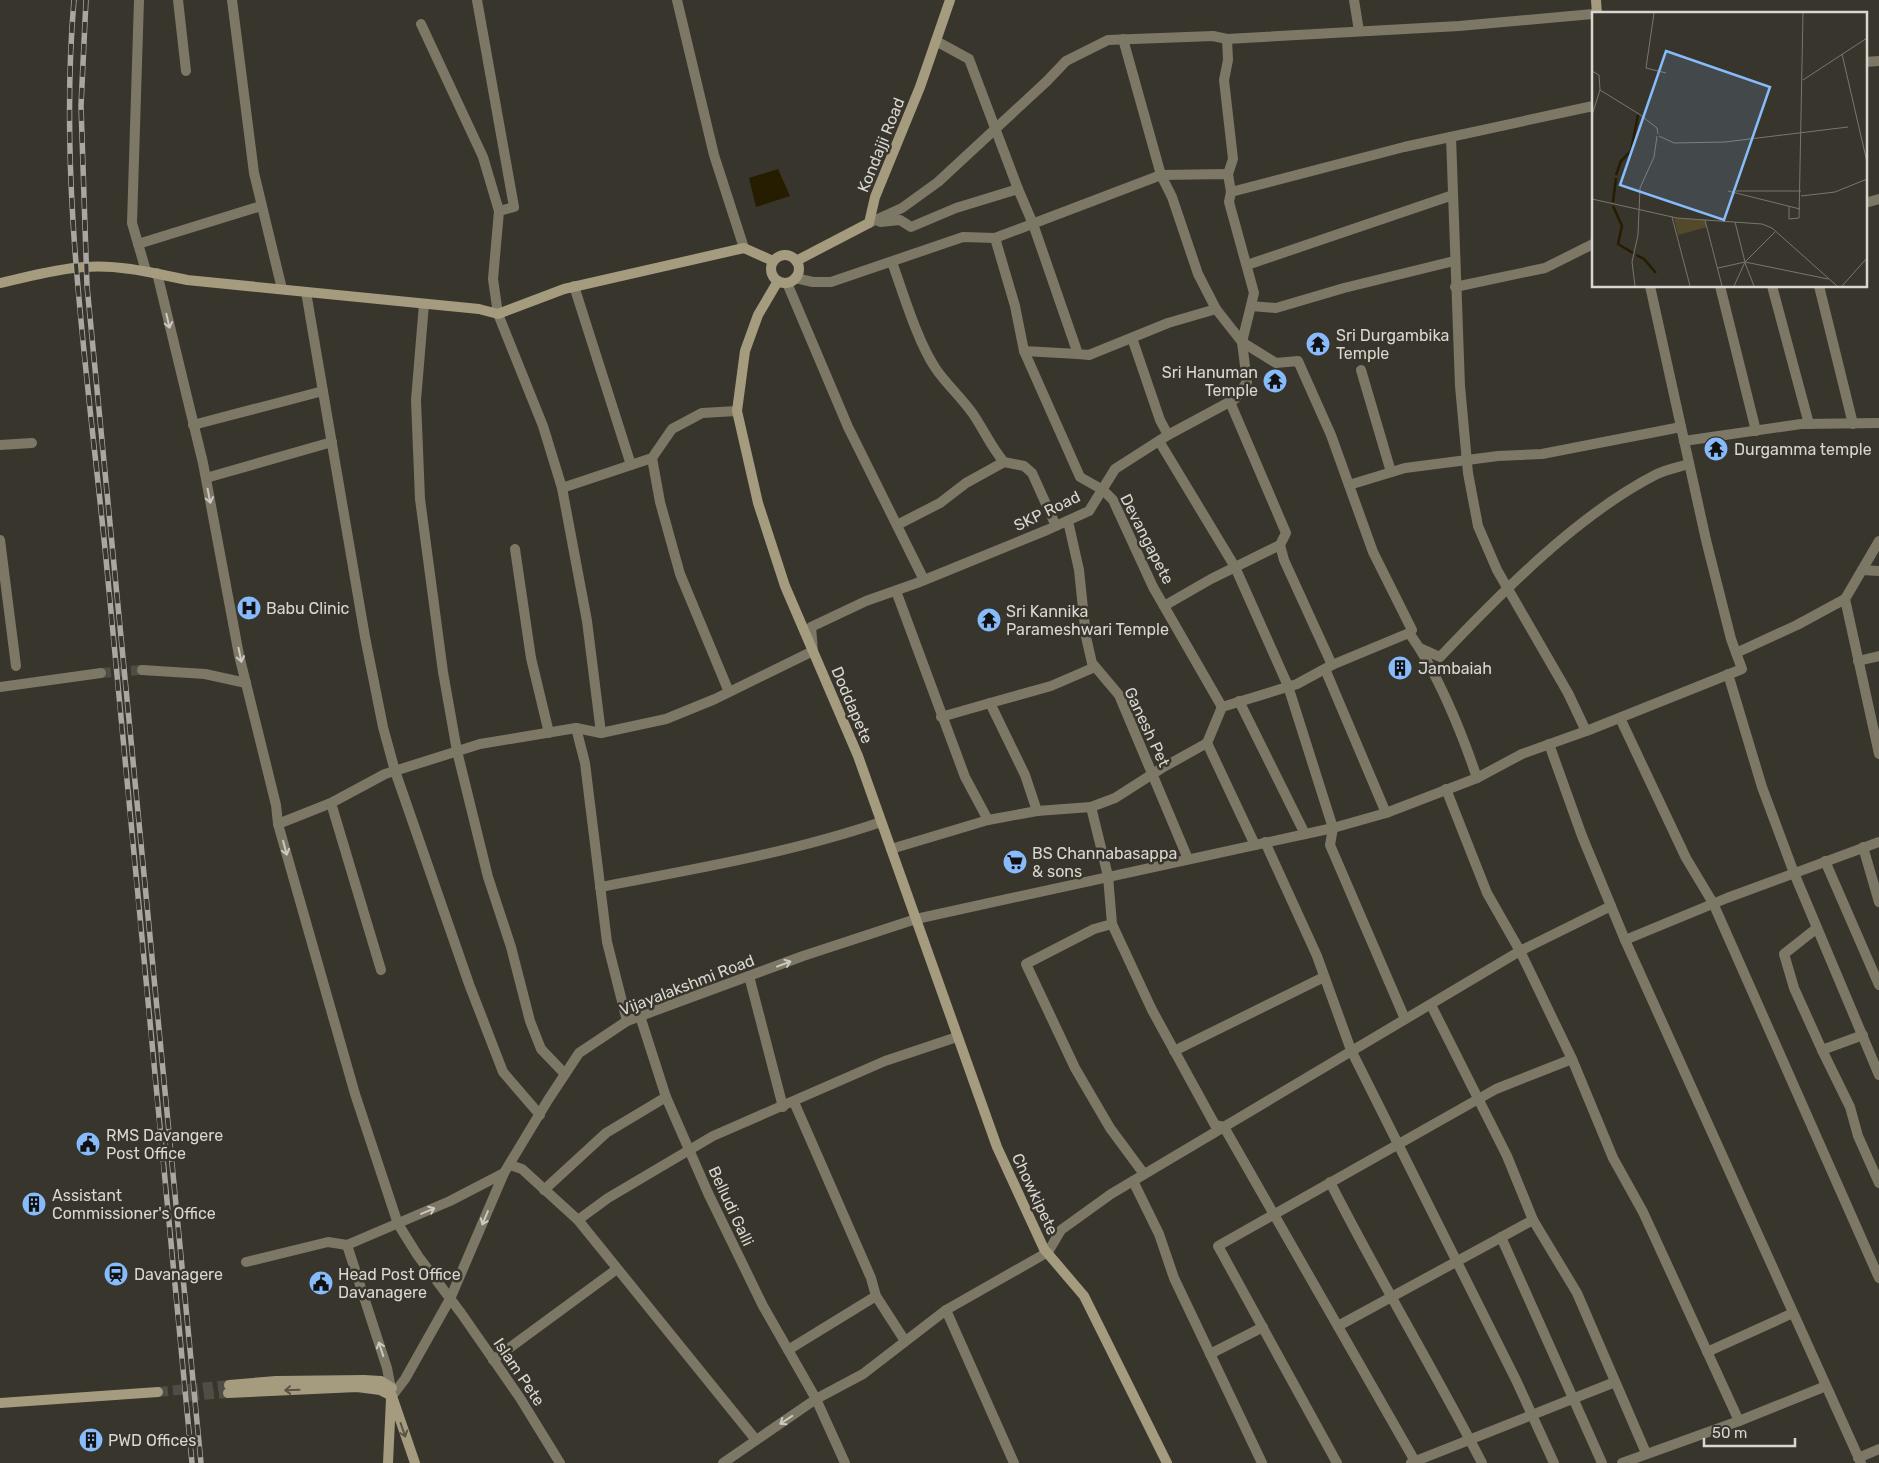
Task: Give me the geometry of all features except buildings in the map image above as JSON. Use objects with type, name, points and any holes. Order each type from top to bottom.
[{"type":"street","name":"Islam Pete","points":[[139,0],[132,223],[138,244],[152,272],[193,425],[206,478],[246,683],[276,805],[278,824],[355,1094],[398,1224],[493,1360],[560,1463]]},
{"type":"street","points":[[178,0],[186,70]]},
{"type":"street","points":[[232,0],[254,172],[282,289]]},
{"type":"street","points":[[677,0],[714,155],[744,248]]},
{"type":"street","name":"Kondajji Road","points":[[869,223],[875,197],[920,87],[950,0]]},
{"type":"street","points":[[1354,0],[1359,31]]},
{"type":"street","points":[[477,3],[514,208],[499,212]]},
{"type":"street","points":[[796,261],[902,208],[938,182],[1066,61],[1108,40],[1213,36],[1227,39],[1459,26],[1592,14]]},
{"type":"street","points":[[421,24],[483,156],[499,212],[493,279],[498,314],[543,426],[562,488],[587,620],[600,733]]},
{"type":"street","points":[[891,849],[988,820],[1037,811],[1091,806],[1115,798],[1207,743],[1222,707],[1288,686],[1412,630],[1373,552],[1331,435],[1298,361],[1276,363],[1242,342],[1216,309],[1198,274],[1172,197],[1161,175],[1123,39]]},
{"type":"street","points":[[1227,39],[1228,60],[1224,80],[1233,159],[1228,174],[1231,192],[1229,202],[1254,293],[1242,342]]},
{"type":"street","points":[[936,41],[969,59],[1018,190],[1033,224],[1078,354]]},
{"type":"street","points":[[1866,62],[1879,61]]},
{"type":"street","points":[[1231,192],[1451,137],[1592,106]]},
{"type":"street","points":[[1451,137],[1455,287],[1467,462],[1478,526],[1507,588],[1568,693],[1586,732]]},
{"type":"street","points":[[562,488],[652,458],[672,429],[702,413],[737,411],[745,351],[758,315],[787,281],[799,270],[796,261],[784,255],[773,261],[771,270],[787,281],[831,282],[963,237],[995,238],[1161,175],[1228,174]]},
{"type":"street","points":[[869,223],[900,220],[911,227],[956,208],[1018,190]]},
{"type":"street","points":[[1247,265],[1453,195]]},
{"type":"street","points":[[1866,202],[1879,199]]},
{"type":"street","points":[[138,244],[261,206]]},
{"type":"street","points":[[995,238],[1024,351],[1080,477],[1103,490]]},
{"type":"street","points":[[1455,287],[1545,268],[1592,244]]},
{"type":"street","points":[[0,283],[76,267],[152,272],[187,280],[479,309],[498,314],[574,286],[744,248],[773,261]]},
{"type":"street","points":[[1251,306],[1276,308],[1344,288],[1397,277],[1454,261]]},
{"type":"street","points":[[892,262],[909,310],[936,369],[962,398],[985,431],[992,449],[1004,462],[1024,466],[1032,473],[1056,526]]},
{"type":"street","points":[[787,281],[848,428],[924,580]]},
{"type":"street","points":[[574,286],[631,465]]},
{"type":"street","points":[[1650,288],[1708,549],[1742,669],[1728,674],[1762,787],[1794,873],[1879,1075]]},
{"type":"street","points":[[1720,288],[1756,430]]},
{"type":"street","points":[[1773,288],[1809,424]]},
{"type":"street","points":[[1819,288],[1853,424]]},
{"type":"street","points":[[306,292],[365,637],[383,727],[395,771],[469,984],[503,1072],[540,1115]]},
{"type":"street","points":[[424,304],[416,400],[420,499],[443,672],[457,751],[488,876],[511,947],[530,1020],[541,1049],[565,1074]]},
{"type":"street","points":[[1024,351],[1089,355],[1168,323],[1216,309]]},
{"type":"street","points":[[1132,338],[1163,438],[1235,567],[1288,686],[1334,828],[1330,845],[1405,1019]]},
{"type":"street","name":"SKP Road","points":[[813,651],[811,627],[866,601],[924,580],[1088,511],[1115,469],[1163,438],[1235,399],[1247,382],[1242,342]]},
{"type":"street","points":[[1361,370],[1391,472]]},
{"type":"street","points":[[193,425],[323,391]]},
{"type":"street","points":[[1164,606],[1280,545],[1286,533],[1230,402]]},
{"type":"street","name":"Doddapete","points":[[737,411],[758,503],[785,586],[858,756],[916,919]]},
{"type":"street","points":[[1684,440],[1809,424],[1879,423]]},
{"type":"street","points":[[1348,485],[1405,468],[1467,462],[1498,456],[1542,454],[1681,426]]},
{"type":"street","points":[[206,478],[332,442]]},
{"type":"street","points":[[0,445],[32,443]]},
{"type":"street","points":[[652,458],[660,502],[680,574],[729,692]]},
{"type":"street","points":[[897,525],[940,503],[966,483],[1004,462]]},
{"type":"street","points":[[1420,648],[1440,657],[1507,588],[1607,504],[1658,474],[1689,464]]},
{"type":"street","name":"Devangapete","points":[[1103,490],[1113,500],[1153,587],[1222,707]]},
{"type":"street","name":"Ganesh Pet","points":[[1068,521],[1079,570],[1086,637],[1092,663],[1119,695],[1188,859]]},
{"type":"street","points":[[0,540],[16,666]]},
{"type":"street","points":[[1736,653],[1845,600],[1879,541]]},
{"type":"street","points":[[1280,545],[1284,560],[1329,667],[1386,813]]},
{"type":"street","points":[[515,549],[531,658],[549,733]]},
{"type":"street","points":[[1862,570],[1879,571]]},
{"type":"street","points":[[896,591],[941,717],[965,777],[988,820]]},
{"type":"street","points":[[1845,600],[1879,754]]},
{"type":"street","points":[[1409,633],[1420,648],[1466,746],[1477,778]]},
{"type":"street","points":[[278,824],[331,803],[395,771],[480,744],[576,728],[600,733],[666,719],[729,692],[813,651]]},
{"type":"street","points":[[1858,661],[1879,656]]},
{"type":"street","points":[[941,717],[1051,686],[1095,667]]},
{"type":"street","points":[[142,670],[205,674],[246,683]]},
{"type":"street","points":[[0,687],[102,673]]},
{"type":"street","name":"Vijayalakshmi Road","points":[[392,1392],[405,1379],[450,1299],[507,1169],[565,1074],[579,1053],[627,1021],[749,976],[916,919],[1334,828],[1386,813],[1477,778],[1522,754],[1586,732],[1728,674]]},
{"type":"street","points":[[1239,701],[1305,834]]},
{"type":"street","points":[[990,703],[1025,775],[1037,811]]},
{"type":"street","points":[[1620,718],[1686,858],[1714,903],[1879,1278]]},
{"type":"street","points":[[576,728],[585,763],[607,942],[627,1021]]},
{"type":"street","points":[[1207,743],[1260,844],[1324,977],[1351,1050],[1554,1463]]},
{"type":"street","points":[[1549,744],[1559,774],[1625,940],[1859,1460],[1879,1449]]},
{"type":"street","points":[[1446,789],[1488,893],[1520,951],[1572,1059],[1613,1158],[1643,1212],[1739,1422]]},
{"type":"street","points":[[331,803],[381,970]]},
{"type":"street","points":[[1091,806],[1108,876],[1112,924],[1174,1051],[1215,1125],[1224,1127],[1414,1462],[1615,1382]]},
{"type":"street","points":[[600,887],[784,850],[847,834],[881,822]]},
{"type":"street","points":[[1625,940],[1714,903],[1879,842]]},
{"type":"street","points":[[1863,848],[1879,902]]},
{"type":"street","points":[[1826,862],[1879,985]]},
{"type":"street","points":[[723,1463],[816,1399],[863,1374],[946,1310],[1048,1252],[1061,1230],[1133,1180],[1520,951],[1611,906]]},
{"type":"street","name":"Chowkipete","points":[[916,919],[997,1147],[1026,1214],[1044,1249],[1084,1296],[1167,1463]]},
{"type":"street","points":[[1112,924],[1094,929],[1026,964],[1075,1068],[1110,1128],[1144,1174]]},
{"type":"street","points":[[1817,928],[1784,954],[1794,988],[1850,1106],[1858,1136],[1879,1183]]},
{"type":"street","points":[[749,976],[783,1107]]},
{"type":"street","points":[[1174,1051],[1324,977]]},
{"type":"street","points":[[1431,1004],[1507,1156],[1533,1220],[1577,1293],[1646,1453]]},
{"type":"street","name":"Belludi Galli","points":[[640,1016],[666,1096],[689,1150],[763,1306],[816,1399],[845,1463]]},
{"type":"street","points":[[1822,1050],[1863,1035]]},
{"type":"street","points":[[578,1220],[608,1198],[713,1136],[886,1061],[957,1037]]},
{"type":"street","points":[[1337,1463],[1218,1246],[1396,1144],[1480,1100],[1496,1089],[1572,1059]]},
{"type":"street","points":[[544,1190],[606,1133],[666,1096]]},
{"type":"street","points":[[794,1102],[871,1278],[876,1296],[905,1341]]},
{"type":"street","points":[[246,1262],[328,1242],[347,1245],[450,1201],[507,1169],[522,1169],[578,1220],[756,1440]]},
{"type":"street","points":[[1133,1180],[1159,1234],[1174,1278],[1262,1463]]},
{"type":"street","points":[[1330,1182],[1366,1253],[1392,1296],[1482,1463]]},
{"type":"street","points":[[1338,1326],[1533,1220]]},
{"type":"street","points":[[1501,1237],[1602,1463]]},
{"type":"street","points":[[347,1245],[415,1463]]},
{"type":"street","points":[[493,1360],[617,1269]]},
{"type":"street","points":[[788,1350],[876,1296]]},
{"type":"street","points":[[946,1310],[1014,1463]]},
{"type":"street","points":[[1707,1352],[1793,1313]]},
{"type":"street","points":[[1210,1354],[1264,1327]]},
{"type":"street","points":[[1622,1463],[1646,1453],[1739,1422],[1826,1386]]},
{"type":"street","points":[[229,1389],[357,1387],[392,1392]]},
{"type":"street","points":[[388,1463],[392,1392]]},
{"type":"street","points":[[0,1403],[158,1396],[0,1408]]},
{"type":"shaded area","points":[[778,169],[790,196],[756,207],[749,178]]},
{"type":"tunnel","points":[[101,673],[142,670]]},
{"type":"tunnel","points":[[158,1392],[229,1385]]},
{"type":"tunnel","points":[[189,1396],[228,1393]]},
{"type":"railway","points":[[74,0],[70,70],[70,140],[77,280],[106,559],[192,1463]]},
{"type":"railway","points":[[86,0],[81,106],[87,286],[201,1463]]},
{"type":"place","name":"Sri Durgambika Temple","points":[[1318,344]]},
{"type":"place","name":"Sri Hanuman Temple","points":[[1275,381]]},
{"type":"place","name":"Durgamma temple","points":[[1716,449]]},
{"type":"place","name":"Babu Clinic","points":[[249,608]]},
{"type":"place","name":"Sri Kannika Parameshwari Temple","points":[[989,620]]},
{"type":"place","name":"Jambaiah","points":[[1400,668]]},
{"type":"place","name":"BS Channabasappa & sons","points":[[1015,862]]},
{"type":"place","name":"RMS Davangere Post Office","points":[[88,1144]]},
{"type":"place","name":"Assistant Commissioner's Office","points":[[34,1204]]},
{"type":"place","name":"Davanagere","points":[[116,1274]]},
{"type":"place","name":"Head Post Office Davanagere","points":[[321,1283]]},
{"type":"place","name":"PWD Offices","points":[[91,1440]]}]
